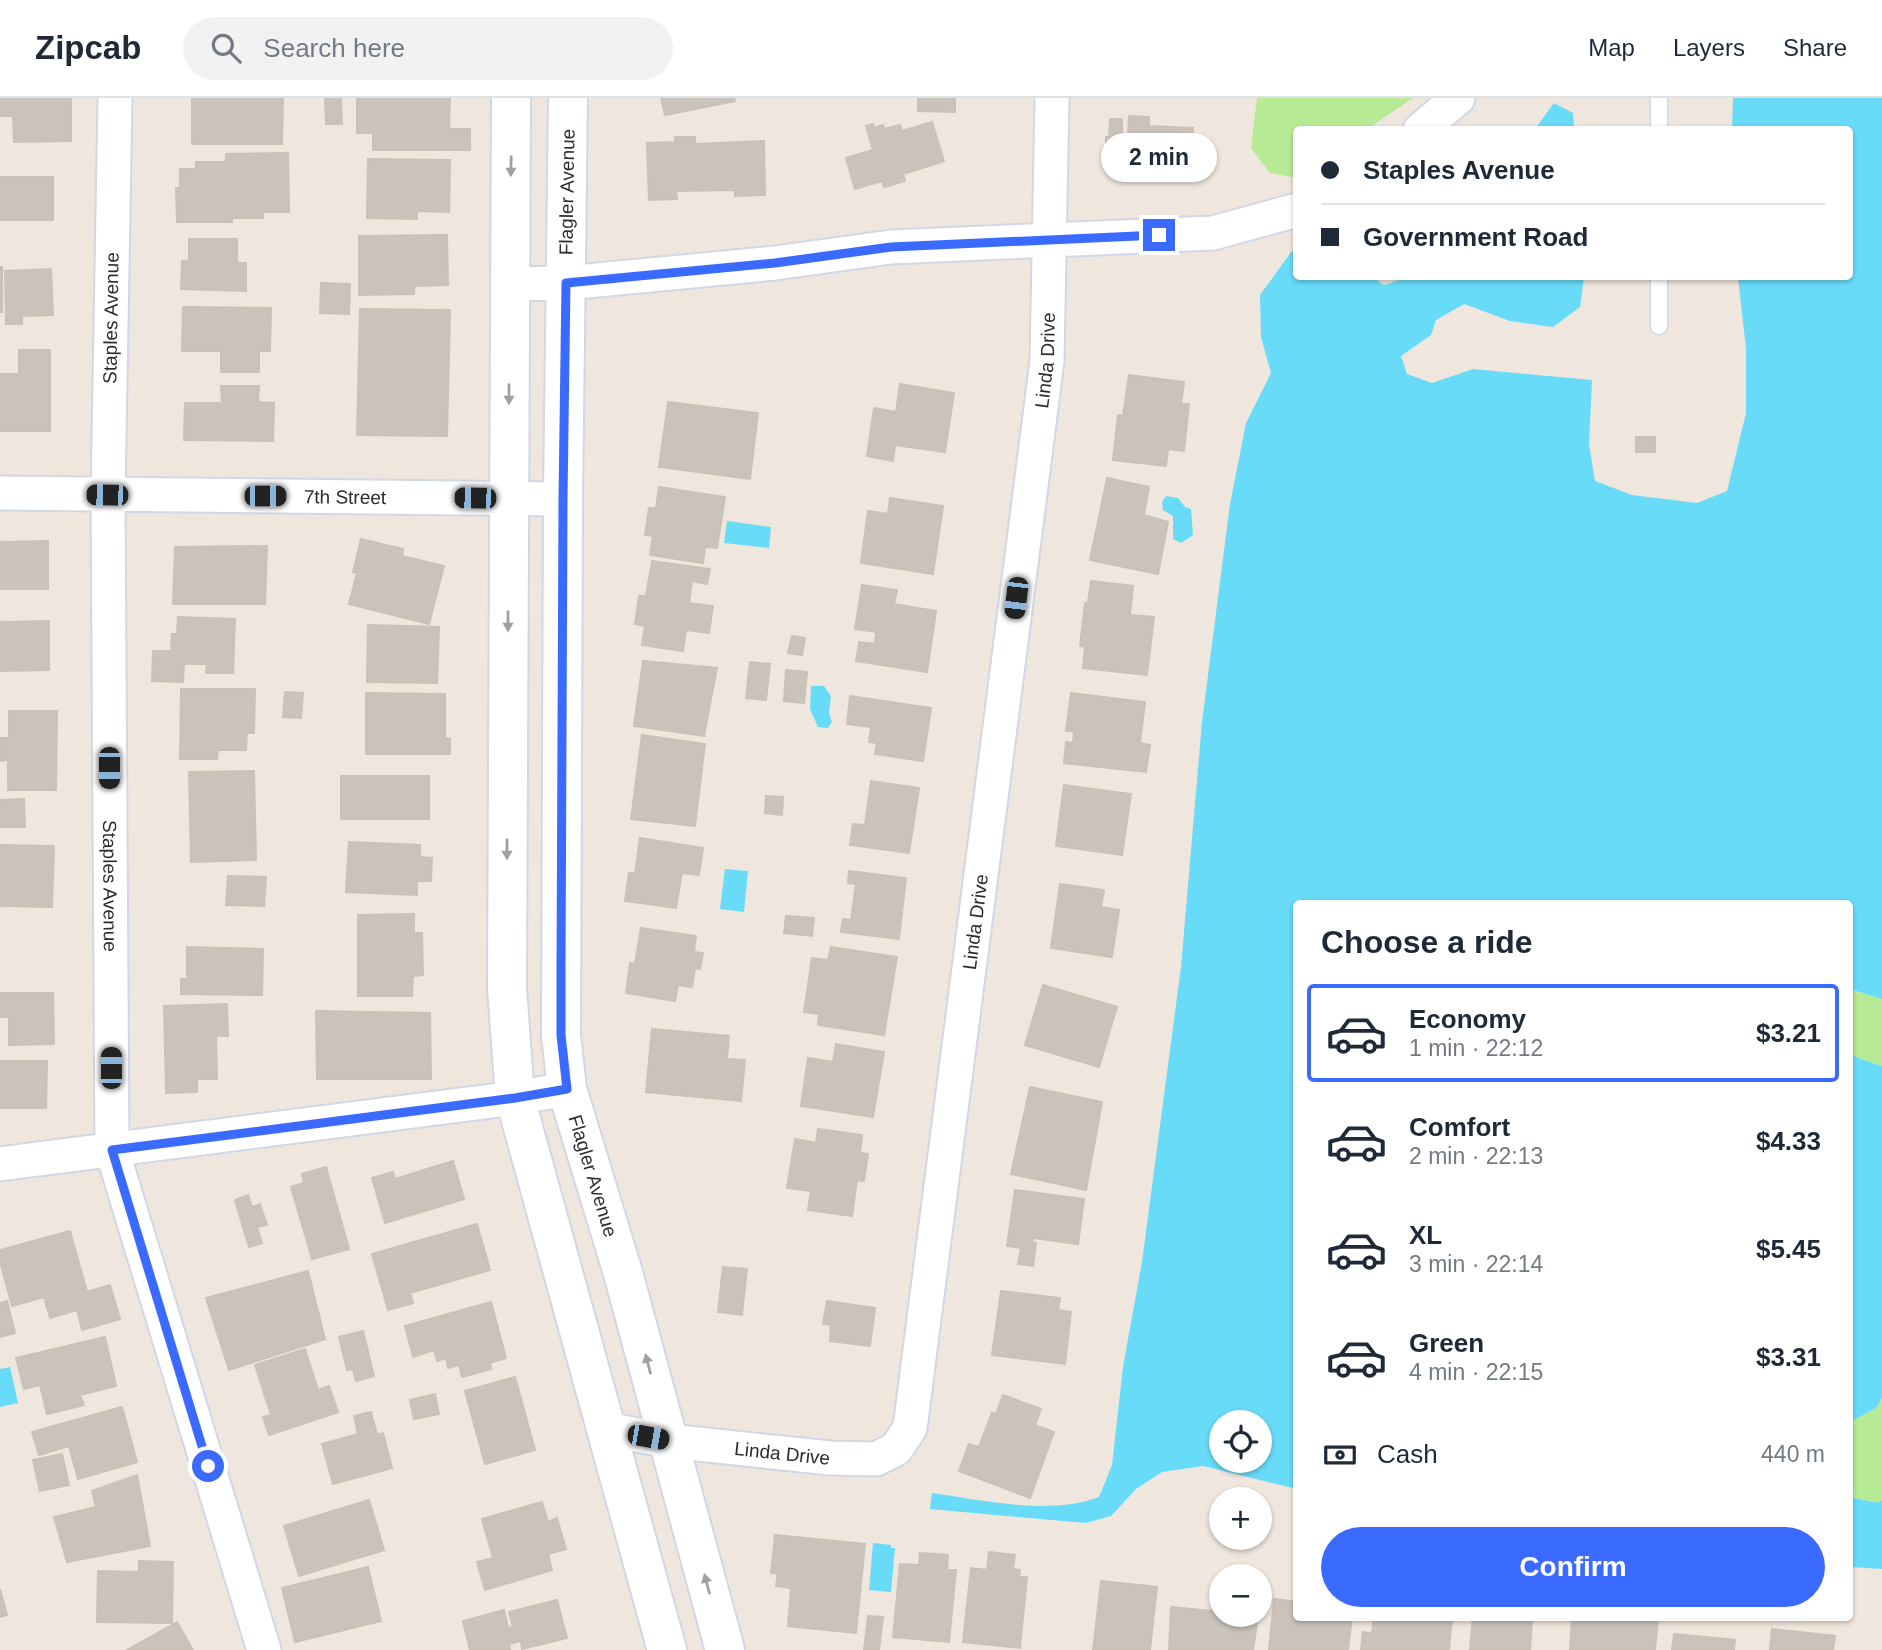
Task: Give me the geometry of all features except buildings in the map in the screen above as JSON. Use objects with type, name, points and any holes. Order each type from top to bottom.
[{"type":"main road","points":[[512,98],[507,988],[515,1098],[667,1650]]},
{"type":"main road","name":"Flagler Avenue","points":[[568,98],[561,1035],[567,1089],[623,1273],[725,1650]]},
{"type":"street","name":"Staples Avenue","points":[[115,98],[107,495],[112,1150],[264,1650]]},
{"type":"street","name":"Linda Drive","points":[[606,1429],[669,1441],[830,1458],[876,1458],[896,1449],[910,1428],[1047,361],[1052,98]]},
{"type":"street","points":[[1425,126],[1458,98]]},
{"type":"street","points":[[510,284],[566,283],[775,263],[891,247],[1213,233],[1293,211]]},
{"type":"street","name":"7th Street","points":[[0,493],[563,499]]},
{"type":"street","points":[[0,1164],[515,1098],[567,1089]]},
{"type":"lane","points":[[1658,98],[1659,126]]},
{"type":"lane","points":[[1659,280],[1659,326]]},
{"type":"green space","points":[[1257,98],[1413,98],[1371,126],[1293,126],[1293,177],[1270,173],[1251,148]]},
{"type":"green space","points":[[1853,990],[1882,999],[1882,1066],[1853,1054]]},
{"type":"green space","points":[[1882,1398],[1882,1500],[1878,1503],[1853,1498],[1853,1420],[1876,1408]]},
{"type":"water","points":[[1733,98],[1882,98],[1882,999],[1853,990],[1853,900],[1293,900],[1293,1488],[1232,1473],[1272,1473],[1272,1410],[1209,1410],[1209,1467],[1162,1472],[1136,1489],[1111,1516],[1086,1523],[930,1509],[932,1493],[1016,1505],[1080,1503],[1099,1497],[1112,1465],[1123,1367],[1142,1262],[1181,967],[1202,722],[1230,504],[1246,423],[1271,373],[1261,337],[1260,295],[1292,251],[1293,280],[1376,280],[1384,285],[1399,280],[1584,280],[1580,307],[1553,327],[1510,321],[1464,304],[1436,320],[1431,335],[1401,356],[1407,374],[1432,383],[1473,369],[1592,380],[1589,444],[1595,481],[1632,495],[1697,503],[1727,491],[1746,413],[1746,349],[1738,280],[1853,280],[1853,126],[1732,126]]},
{"type":"water","points":[[1554,103],[1573,113],[1574,126],[1537,126]]},
{"type":"water","points":[[1166,496],[1178,498],[1185,507],[1191,509],[1193,535],[1181,543],[1173,539],[1173,516],[1163,510],[1162,502]]},
{"type":"water","points":[[727,521],[771,527],[769,548],[724,543]]},
{"type":"water","points":[[811,686],[824,686],[831,696],[829,713],[832,722],[828,728],[818,727],[810,709]]},
{"type":"water","points":[[725,869],[748,871],[744,912],[720,909]]},
{"type":"water","points":[[1853,1054],[1882,1066],[1882,1398],[1876,1408],[1853,1420]]},
{"type":"water","points":[[10,1367],[18,1403],[0,1407],[0,1369]]},
{"type":"water","points":[[1853,1498],[1878,1503],[1882,1500],[1882,1569],[1853,1567]]},
{"type":"water","points":[[873,1543],[895,1548],[891,1592],[869,1590]]},
{"type":"route","points":[[208,1466],[112,1150],[567,1089],[561,1035],[566,283],[775,263],[891,247],[1159,235]]}]
